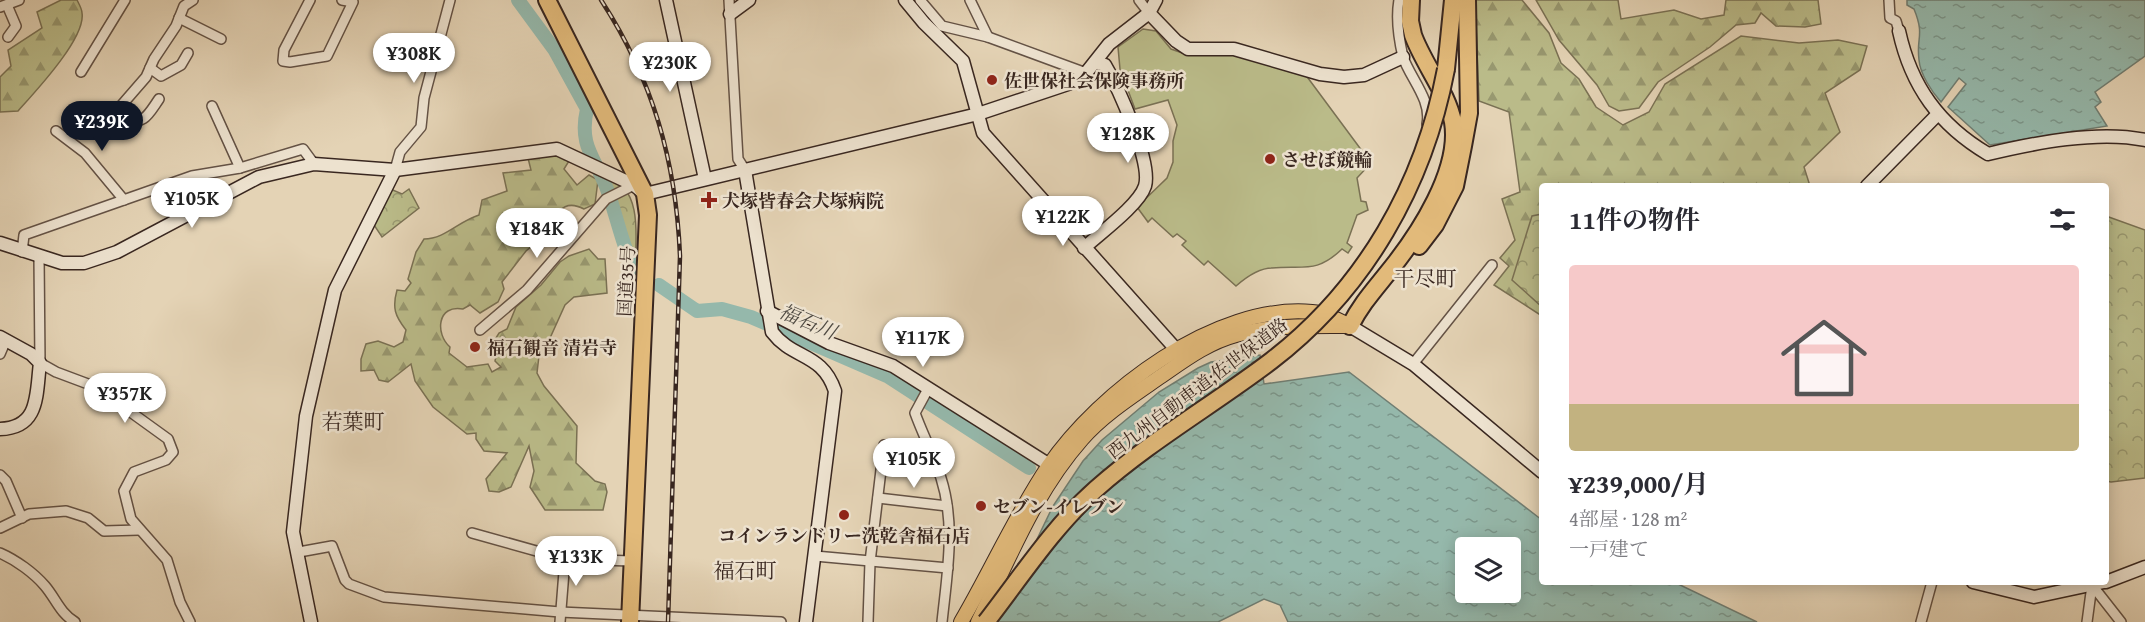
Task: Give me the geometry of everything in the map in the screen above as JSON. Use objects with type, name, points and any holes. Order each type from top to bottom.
[{"type":"highway","name":"国道35号","points":[[547,0],[639,189],[648,215],[630,618]]},
{"type":"highway","points":[[1350,326],[1359,307],[1391,269],[1425,217],[1446,175],[1453,150],[1453,122],[1413,35],[1410,21],[1411,0]]},
{"type":"highway","name":"西九州自動車道;佐世保道路","points":[[986,622],[1066,520],[1094,491],[1161,438],[1272,360],[1324,314],[1356,277],[1377,247],[1412,183],[1430,139],[1446,69],[1453,0]]},
{"type":"highway","points":[[1350,326],[1368,311],[1411,258],[1435,225],[1455,186],[1469,113],[1467,0]]},
{"type":"main road","points":[[961,622],[1028,498],[1053,468],[1102,420],[1181,355],[1201,335],[1239,320],[1278,313],[1312,312],[1350,326]]},
{"type":"main road","points":[[1181,355],[1260,329],[1350,326]]},
{"type":"main road","points":[[978,622],[1053,468]]},
{"type":"street","points":[[8,37],[16,26],[4,6],[20,0]]},
{"type":"street","points":[[81,72],[125,0]]},
{"type":"street","points":[[159,99],[146,119],[139,122],[122,123],[113,115],[146,77],[184,6],[193,0]]},
{"type":"street","points":[[310,0],[284,50],[284,61],[327,56],[354,1],[342,0]]},
{"type":"street","points":[[311,622],[299,552],[293,532],[306,417],[328,311],[335,290],[395,170],[400,152],[421,127],[424,98],[450,0]]},
{"type":"street","points":[[666,0],[705,179]]},
{"type":"street","points":[[729,0],[738,159],[745,170],[772,332],[779,341],[823,367],[835,391],[806,622]]},
{"type":"street","points":[[730,14],[749,0]]},
{"type":"street","points":[[906,0],[924,23],[963,61],[983,133],[1181,355]]},
{"type":"street","points":[[920,0],[942,26],[988,37],[1086,74]]},
{"type":"street","points":[[970,0],[988,37]]},
{"type":"street","points":[[1139,0],[1176,41],[1188,49],[1234,50],[1320,74],[1344,77],[1364,75],[1403,57]]},
{"type":"street","points":[[480,330],[527,290],[610,198],[639,189],[705,179],[745,170],[978,114],[1068,84],[1086,74],[1109,44],[1149,13],[1156,0]]},
{"type":"street","points":[[1312,312],[1349,277],[1369,246],[1397,197],[1425,134],[1428,117],[1425,103],[1403,57],[1397,11],[1399,0]]},
{"type":"street","points":[[1890,0],[1890,18],[1896,21],[1906,58],[1923,96],[1938,114],[1988,154],[2077,139],[2114,136],[2145,141]]},
{"type":"street","points":[[179,18],[220,39]]},
{"type":"street","points":[[150,68],[161,76],[181,65],[188,53]]},
{"type":"street","points":[[1084,248],[1138,198],[1145,186],[1143,163],[1120,90],[1105,65],[1095,62]]},
{"type":"street","points":[[212,106],[240,168]]},
{"type":"street","points":[[1870,183],[1938,114]]},
{"type":"street","points":[[56,131],[85,153],[124,200]]},
{"type":"street","points":[[22,252],[24,235],[192,176],[240,168],[303,149],[314,164]]},
{"type":"street","points":[[0,243],[22,252],[62,263],[84,263],[107,257],[259,177],[314,164],[395,170],[557,149],[586,161],[639,189]]},
{"type":"street","points":[[0,429],[14,429],[26,421],[31,414],[40,363],[39,257]]},
{"type":"street","points":[[1413,364],[1492,265]]},
{"type":"street","points":[[767,311],[829,343],[892,366],[927,391],[1053,468]]},
{"type":"street","points":[[1350,326],[1382,343],[1413,364],[1539,469]]},
{"type":"street","points":[[0,354],[3,338],[56,372],[96,387],[168,439],[173,452],[166,460],[134,472],[124,491],[131,519],[167,560],[180,602],[190,622]]},
{"type":"street","points":[[927,391],[915,413],[941,479],[950,534],[942,622]]},
{"type":"street","points":[[868,622],[870,562],[884,446]]},
{"type":"street","points":[[2,482],[22,518]]},
{"type":"street","points":[[878,498],[947,506]]},
{"type":"street","points":[[0,528],[22,518],[66,511],[88,518],[105,531],[139,530]]},
{"type":"street","points":[[472,533],[565,559],[632,561]]},
{"type":"street","points":[[299,552],[332,546],[345,580],[384,597],[560,617],[781,622]]},
{"type":"street","points":[[0,553],[23,567],[45,586],[64,616],[75,622]]},
{"type":"street","points":[[815,556],[948,568]]},
{"type":"street","points":[[560,617],[565,559]]},
{"type":"street","points":[[2109,580],[2145,567]]},
{"type":"street","points":[[1921,622],[1931,585]]},
{"type":"street","points":[[1985,585],[2034,597],[2091,585]]},
{"type":"street","points":[[2087,622],[2100,585]]},
{"type":"street","points":[[2102,585],[2121,622]]},
{"type":"green space","points":[[61,0],[77,0],[80,6],[81,24],[76,36],[58,64],[18,111],[0,112],[0,77],[11,66],[8,50],[42,28],[37,12]]},
{"type":"green space","points":[[1475,0],[1522,0],[1549,33],[1561,63],[1579,79],[1596,107],[1623,125],[1649,112],[1665,84],[1741,36],[1799,43],[1838,40],[1867,46],[1860,70],[1825,93],[1840,132],[1804,167],[1809,183],[1539,183],[1539,314],[1494,285],[1509,266],[1500,258],[1515,240],[1502,199],[1520,192],[1509,112],[1479,101]]},
{"type":"green space","points":[[1536,0],[1618,0],[1621,19],[1674,10],[1701,19],[1724,15],[1726,0],[1818,0],[1821,24],[1805,27],[1776,26],[1761,13],[1755,23],[1736,25],[1710,47],[1658,82],[1639,108],[1619,111],[1609,106],[1597,85],[1559,40]]},
{"type":"green space","name":"させぼ競輪","points":[[1143,29],[1156,31],[1171,49],[1188,55],[1237,54],[1305,74],[1371,163],[1357,178],[1361,201],[1366,202],[1368,210],[1357,215],[1347,243],[1352,247],[1348,253],[1342,249],[1325,262],[1309,267],[1262,270],[1247,277],[1236,286],[1208,261],[1204,265],[1182,245],[1186,241],[1177,234],[1173,237],[1152,218],[1148,222],[1137,207],[1167,178],[1173,162],[1173,141],[1177,125],[1168,100],[1135,109],[1120,69],[1118,47]]},
{"type":"green space","points":[[556,152],[569,161],[564,169],[577,185],[589,175],[598,180],[595,204],[584,209],[572,205],[559,211],[546,225],[550,231],[526,251],[502,282],[504,289],[498,302],[480,313],[470,305],[463,309],[448,311],[441,321],[441,328],[442,335],[450,347],[449,353],[467,367],[488,364],[492,372],[501,367],[495,361],[497,352],[494,341],[499,333],[507,329],[516,307],[541,285],[560,262],[589,249],[598,259],[605,259],[607,293],[574,297],[565,305],[550,338],[540,347],[537,373],[544,386],[577,426],[576,463],[595,481],[605,484],[607,492],[603,510],[545,510],[530,487],[534,471],[529,446],[511,487],[499,492],[489,491],[486,479],[507,453],[484,451],[476,439],[476,433],[467,434],[433,407],[415,381],[411,364],[388,382],[379,380],[374,370],[361,371],[361,359],[366,344],[378,341],[394,347],[403,342],[406,330],[396,312],[397,290],[405,291],[411,283],[408,279],[416,252],[424,239],[439,236],[479,215],[482,200],[507,191],[503,173],[531,170],[528,158]]},
{"type":"green space","points":[[607,179],[619,183],[627,191],[632,202],[636,229],[635,266],[632,265]]},
{"type":"green space","points":[[388,188],[402,194],[409,189],[419,208],[382,237],[374,225]]},
{"type":"green space","points":[[1539,215],[1539,304],[1512,280],[1532,216]]},
{"type":"green space","points":[[2109,217],[2145,230],[2145,478],[2109,482]]},
{"type":"water","points":[[1907,0],[2145,0],[2145,56],[2095,92],[2101,102],[2095,107],[2107,126],[1990,145],[1948,107],[1966,84],[1959,78],[1941,102],[1927,82],[1919,60],[1919,25],[1914,9],[1907,5]]},
{"type":"water","points":[[1260,355],[1264,384],[1349,372],[1539,518],[1539,585],[1680,585],[1757,622],[1288,622],[1280,605],[1264,599],[1218,622],[997,622],[1053,506],[1083,461],[1102,440],[1159,392],[1211,362]]},
{"type":"waterway","name":"福石川","points":[[518,0],[554,49],[587,109],[585,122],[587,144],[604,181],[633,268]]},
{"type":"waterway","name":"福石川","points":[[659,285],[697,311],[722,309],[751,317],[887,376],[1029,468]]},
{"type":"railway","points":[[601,0],[635,60],[659,122],[667,154],[678,221],[680,256],[668,622]]},
{"type":"place","name":"佐世保社会保険事務所","points":[[992,80]]},
{"type":"place","name":"させぼ競輪","points":[[1270,159]]},
{"type":"place","name":"犬塚皆春会犬塚病院","points":[[709,200]]},
{"type":"place","name":"福石観音 清岩寺","points":[[475,347]]},
{"type":"place","name":"セブン-イレブン","points":[[981,506]]},
{"type":"place","name":"コインランドリー洗乾舎福石店","points":[[844,515]]},
{"type":"district","name":"干尽町","points":[[1425,278]]},
{"type":"district","name":"若葉町","points":[[353,421]]},
{"type":"district","name":"福石町","points":[[745,570]]}]
